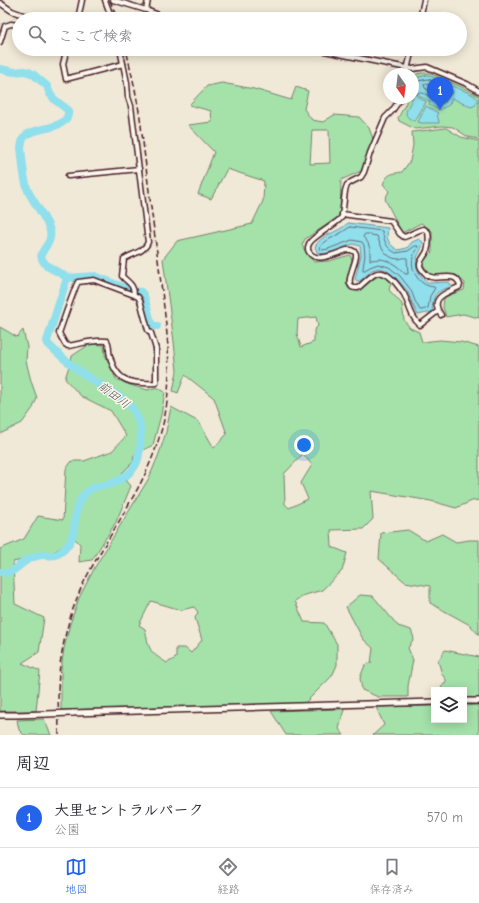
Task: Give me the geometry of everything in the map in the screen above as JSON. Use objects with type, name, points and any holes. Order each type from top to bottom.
[{"type":"street","points":[[79,12],[82,0]]},
{"type":"street","points":[[105,0],[109,12]]},
{"type":"street","points":[[114,0],[151,12]]},
{"type":"street","points":[[146,10],[148,0]]},
{"type":"street","points":[[421,12],[424,0]]},
{"type":"street","points":[[0,3],[15,12]]},
{"type":"street","points":[[0,42],[5,26],[12,24]]},
{"type":"street","points":[[65,56],[63,64],[66,79],[123,64]]},
{"type":"street","points":[[121,56],[128,97],[131,106],[148,242],[144,249],[124,259],[122,276],[133,286],[134,292],[140,300],[148,330],[152,333],[156,349],[156,383],[131,382],[122,378],[113,366],[109,355],[109,343],[107,341],[90,341],[68,346],[65,344],[59,333],[78,282],[94,280],[134,292]]},
{"type":"street","points":[[349,56],[407,68],[410,56]]},
{"type":"street","points":[[419,68],[427,67],[479,91]]},
{"type":"street","points":[[342,214],[391,221],[400,234],[404,237],[419,229],[424,229],[428,232],[429,238],[427,250],[420,262],[420,266],[429,276],[435,278],[443,276],[450,277],[459,281],[460,285],[459,287],[440,296],[437,306],[440,313],[420,325],[417,323],[404,295],[390,276],[385,274],[375,274],[358,288],[351,286],[350,276],[357,256],[355,252],[351,250],[322,258],[316,257],[308,252],[311,240],[342,217],[342,214],[345,191],[347,185],[361,177],[385,118],[397,104]]},
{"type":"street","points":[[68,176],[139,169]]},
{"type":"street","points":[[467,701],[479,701]]},
{"type":"street","points":[[0,715],[431,702]]},
{"type":"green space","points":[[429,73],[479,96],[479,139],[468,137],[453,127],[442,126],[415,129],[399,121],[398,118],[405,104],[419,104],[419,74]]},
{"type":"green space","points":[[222,83],[254,89],[291,100],[296,87],[308,91],[304,109],[312,120],[323,122],[334,115],[359,117],[369,128],[373,139],[361,171],[341,180],[340,216],[305,239],[302,245],[314,262],[329,261],[350,255],[352,260],[346,283],[350,290],[359,291],[377,276],[385,276],[391,282],[389,290],[402,304],[404,320],[410,328],[419,332],[422,342],[440,340],[461,342],[479,347],[479,500],[472,501],[456,508],[431,501],[371,491],[373,519],[363,529],[331,530],[332,547],[347,553],[342,571],[322,590],[302,596],[295,601],[304,622],[324,623],[337,644],[337,665],[332,676],[305,703],[61,710],[61,670],[64,648],[79,598],[95,567],[149,478],[166,432],[171,407],[199,422],[214,448],[227,434],[214,398],[185,375],[178,393],[173,391],[177,371],[163,259],[177,241],[252,224],[263,201],[264,181],[227,169],[211,199],[198,194],[214,152],[188,125],[212,122],[211,111],[189,105],[207,86]],"holes":[[[312,130],[329,130],[330,163],[310,164]],[[316,317],[318,326],[314,330],[314,342],[301,347],[297,334],[298,319]],[[303,454],[312,465],[301,483],[308,499],[289,508],[285,504],[284,474]],[[151,601],[181,610],[194,607],[198,612],[195,618],[202,640],[191,653],[185,648],[176,648],[176,658],[167,663],[153,653],[149,646],[145,629],[139,625]]]},
{"type":"green space","points":[[446,128],[461,137],[479,141],[479,318],[463,314],[446,317],[443,307],[444,297],[464,290],[465,283],[456,275],[430,275],[422,263],[432,252],[432,231],[421,223],[402,233],[385,199],[389,191],[383,184],[388,176],[402,172],[410,161],[413,145],[412,132]]},
{"type":"green space","points":[[0,327],[17,337],[23,330],[27,347],[26,361],[37,398],[33,408],[22,423],[0,434]]},
{"type":"green space","points":[[90,344],[104,345],[105,355],[116,379],[148,390],[157,387],[165,392],[161,415],[153,445],[134,455],[133,462],[121,474],[131,486],[116,522],[92,560],[79,562],[80,544],[75,539],[52,553],[13,562],[15,604],[44,618],[39,652],[22,663],[40,671],[36,711],[0,711],[0,549],[24,539],[38,516],[63,520],[66,469],[72,461],[84,461],[112,451],[126,436],[111,411],[81,396],[65,379],[72,356]]},
{"type":"green space","points":[[408,530],[426,541],[442,534],[456,542],[479,540],[479,635],[470,625],[430,603],[430,586],[405,582],[379,559],[381,533]]},
{"type":"green space","points":[[360,595],[373,596],[398,626],[411,630],[414,638],[408,648],[413,660],[408,686],[408,697],[378,697],[362,690],[360,678],[365,665],[371,663],[373,648],[363,639],[346,607]]},
{"type":"green space","points":[[445,650],[479,657],[479,698],[467,699],[467,687],[442,687],[446,683],[446,680],[442,674],[438,661]]},
{"type":"green space","points":[[478,705],[479,735],[373,735],[384,725],[376,707],[431,706],[431,723],[467,723],[467,706]]},
{"type":"green space","points":[[344,709],[339,729],[344,735],[286,735],[271,711]]},
{"type":"green space","points":[[44,719],[51,735],[24,735],[19,730],[17,720]]},
{"type":"water","points":[[428,75],[474,96],[478,101],[471,107],[452,98],[449,105],[439,110],[429,105],[430,102],[419,96],[419,77]]},
{"type":"water","points":[[419,98],[426,102],[415,121],[407,117],[407,108],[409,104],[419,104]]},
{"type":"water","points":[[426,106],[438,113],[439,123],[418,122]]},
{"type":"water","points":[[348,223],[388,228],[388,241],[398,250],[407,248],[412,242],[419,239],[423,242],[416,262],[420,275],[429,283],[449,282],[451,285],[451,287],[442,290],[435,295],[432,312],[418,315],[408,292],[397,279],[386,270],[379,268],[372,270],[360,281],[357,281],[355,279],[361,255],[360,246],[353,244],[328,253],[323,254],[317,252],[315,247],[321,239]]},
{"type":"waterway","name":"前田川","points":[[0,69],[14,72],[24,71],[34,75],[47,86],[50,94],[55,100],[68,110],[68,116],[59,124],[26,135],[21,148],[24,177],[27,188],[47,222],[50,231],[48,244],[41,256],[42,259],[50,268],[67,278],[47,341],[48,344],[75,368],[116,394],[130,406],[139,422],[141,438],[139,457],[131,471],[117,482],[91,489],[79,502],[73,533],[66,548],[56,555],[40,555],[25,561],[12,571],[5,573],[0,572]]},
{"type":"waterway","name":"前田川","points":[[67,278],[95,276],[132,291],[141,292],[144,296],[152,326],[157,326]]},
{"type":"railway","points":[[110,0],[114,12]]},
{"type":"railway","points":[[59,735],[59,674],[64,639],[70,617],[88,573],[118,523],[149,466],[162,428],[166,408],[169,368],[166,327],[140,117],[128,56]]},
{"type":"place","name":"大里セントラルパーク","points":[[440,110]]}]
